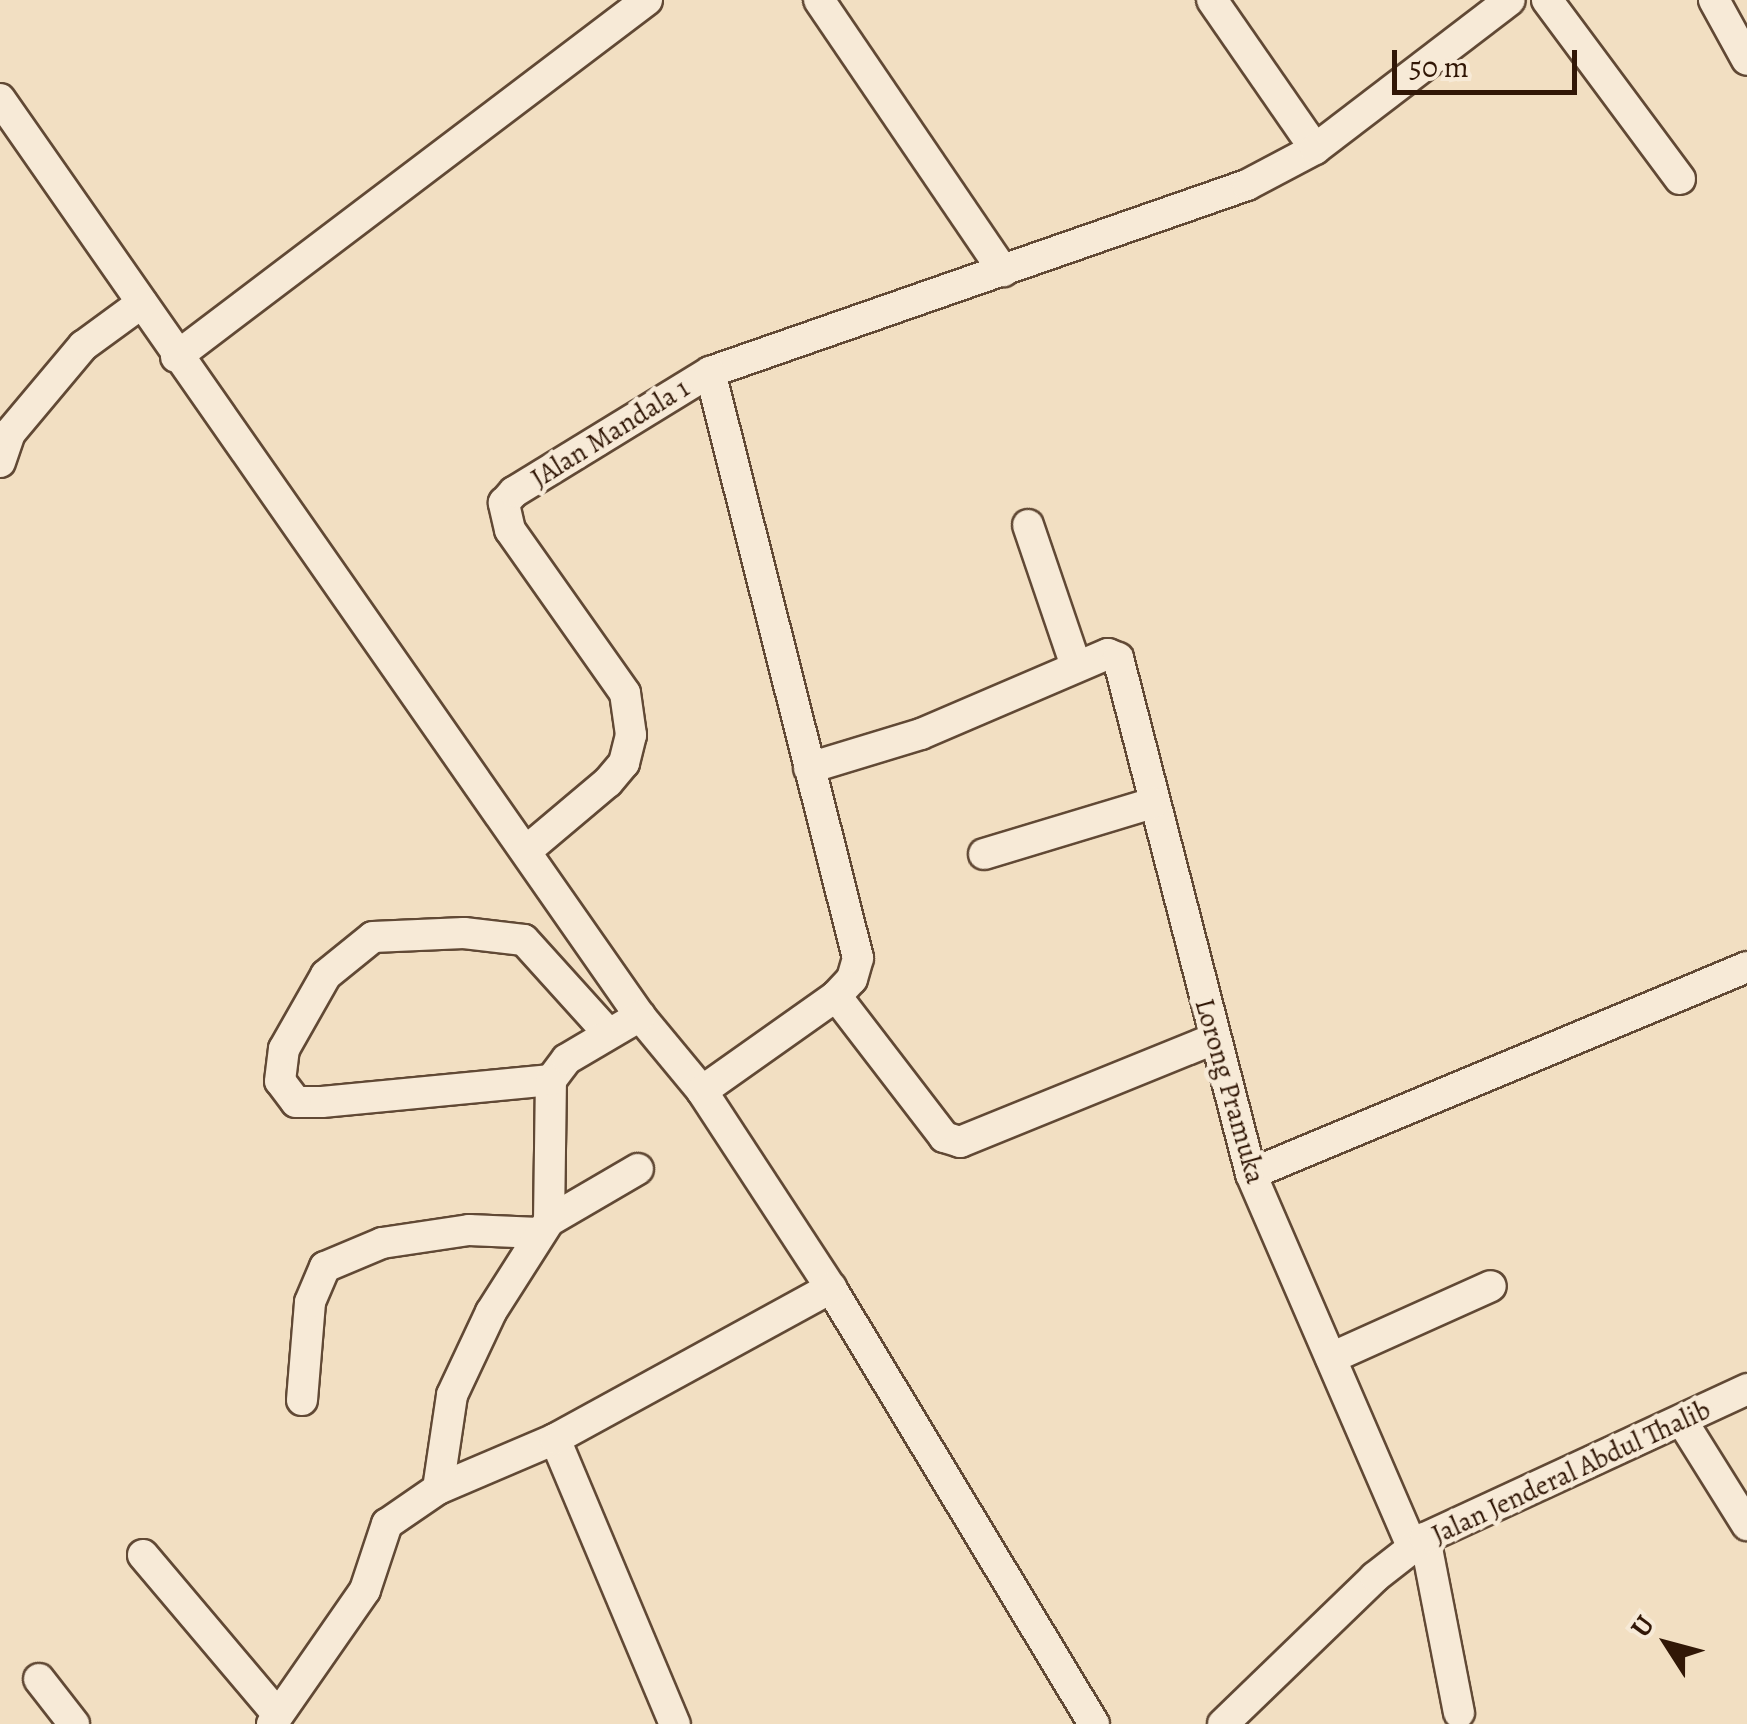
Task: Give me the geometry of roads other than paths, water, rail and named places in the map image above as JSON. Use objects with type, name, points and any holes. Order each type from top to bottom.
[{"type":"street","points":[[176,357],[648,0]]},
{"type":"street","points":[[819,0],[1004,271]]},
{"type":"street","points":[[1212,0],[1316,149]]},
{"type":"street","name":"JAlan Mandala 1","points":[[526,850],[608,782],[624,762],[631,736],[626,694],[510,530],[504,503],[710,372],[902,310],[1248,185],[1316,149],[1510,0]]},
{"type":"street","points":[[1547,0],[1680,179]]},
{"type":"street","points":[[1714,0],[1747,60]]},
{"type":"street","points":[[0,99],[176,357],[640,1016],[702,1091],[831,1288],[1094,1724]]},
{"type":"street","points":[[0,462],[5,433],[83,346],[142,303]]},
{"type":"street","points":[[702,1091],[836,996],[852,978],[856,937],[809,768],[710,372]]},
{"type":"street","points":[[809,768],[921,734],[1076,666],[1028,525]]},
{"type":"street","name":"Lorong Pramuka","points":[[1076,666],[1108,654],[1118,658],[1251,1174],[1331,1358],[1419,1543],[1459,1713]]},
{"type":"street","points":[[984,854],[1153,802]]},
{"type":"street","points":[[551,1080],[322,1102],[296,1102],[280,1081],[284,1049],[326,974],[373,937],[464,932],[524,940],[608,1033]]},
{"type":"street","points":[[1251,1174],[1747,967]]},
{"type":"street","points":[[836,996],[944,1137],[960,1142],[1214,1039]]},
{"type":"street","points":[[544,1227],[551,1080],[568,1059],[640,1016]]},
{"type":"street","points":[[438,1489],[452,1395],[491,1312],[544,1227],[638,1168]]},
{"type":"street","points":[[302,1400],[310,1302],[325,1267],[382,1243],[470,1230],[544,1227]]},
{"type":"street","points":[[1331,1358],[1491,1286]]},
{"type":"street","points":[[143,1555],[275,1720],[365,1590],[392,1517],[438,1489],[555,1439],[831,1288]]},
{"type":"street","name":"Jalan Jenderal Abdul Thalib","points":[[1223,1724],[1419,1543],[1747,1389]]},
{"type":"street","points":[[1682,1420],[1747,1525]]},
{"type":"street","points":[[555,1439],[675,1724]]},
{"type":"street","points":[[39,1679],[74,1724]]}]
